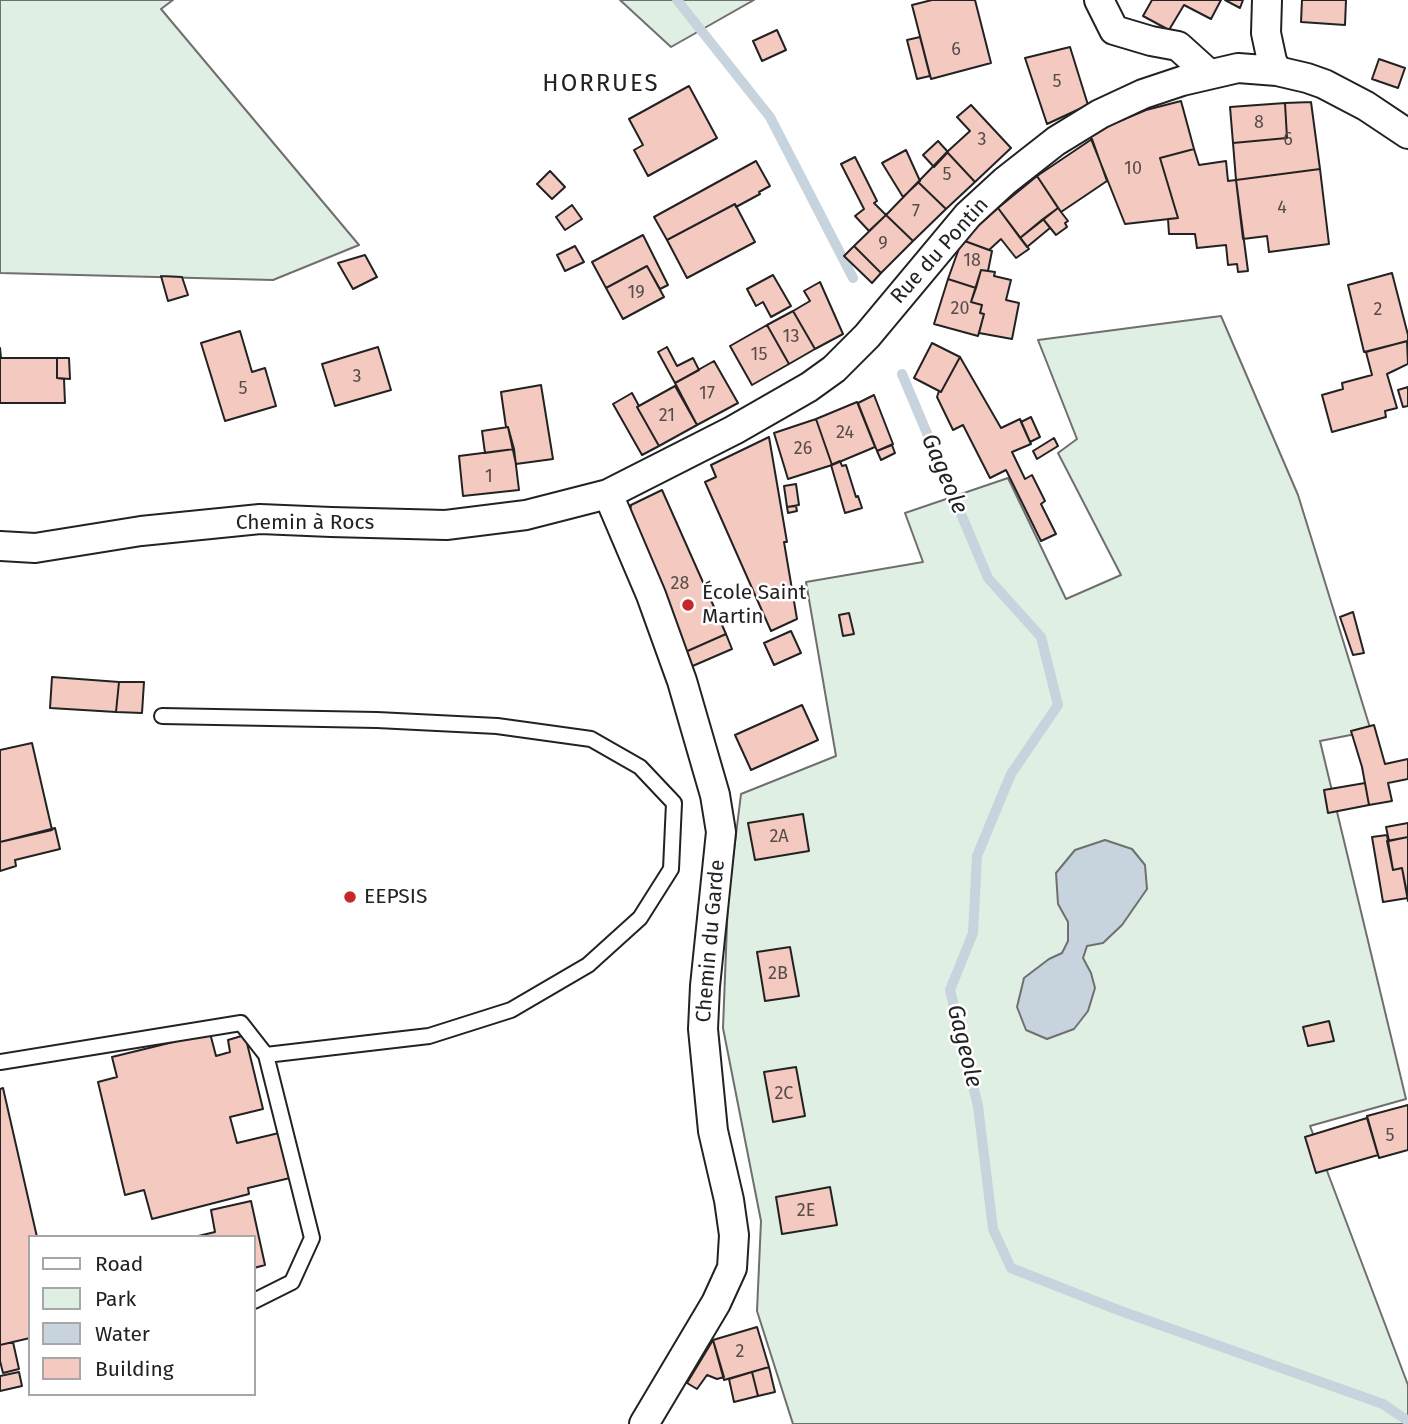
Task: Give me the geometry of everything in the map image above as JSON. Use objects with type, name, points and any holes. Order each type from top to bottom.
[{"type":"street","points":[[1099,0],[1114,30],[1178,46],[1209,74]]},
{"type":"street","points":[[1267,0],[1266,33],[1277,71]]},
{"type":"street","name":"Rue du Pontin","points":[[608,494],[734,430],[809,387],[834,369],[867,336],[968,215],[1005,181],[1056,141],[1100,114],[1143,94],[1182,81],[1238,68],[1277,71],[1324,85],[1366,106],[1408,134]]},
{"type":"street","name":"Chemin à Rocs","points":[[0,547],[35,548],[141,531],[260,519],[446,525],[526,515],[608,494]]},
{"type":"street","name":"Chemin du Garde","points":[[608,494],[651,595],[682,681],[715,795],[721,832],[703,1029],[713,1131],[734,1235],[732,1268],[716,1303],[644,1424]]},
{"type":"lane","points":[[162,716],[377,720],[497,726],[591,739],[640,767],[674,803],[671,869],[640,918],[588,965],[511,1010],[429,1036],[266,1055]]},
{"type":"lane","points":[[0,1062],[241,1023],[266,1055],[312,1238],[292,1282],[256,1300]]},
{"type":"green space","points":[[0,0],[173,0],[161,9],[359,245],[273,280],[0,273]]},
{"type":"green space","points":[[620,0],[754,0],[671,47]]},
{"type":"green space","points":[[1221,316],[1298,495],[1371,731],[1320,741],[1406,1099],[1310,1126],[1408,1385],[1408,1424],[793,1424],[757,1311],[761,1221],[723,1028],[728,899],[741,794],[836,756],[806,582],[923,562],[905,513],[1008,478],[1066,599],[1121,575],[1058,453],[1077,439],[1038,340]]},
{"type":"water","points":[[1105,840],[1132,849],[1145,865],[1147,889],[1122,925],[1103,943],[1087,946],[1083,958],[1095,988],[1088,1011],[1074,1029],[1047,1039],[1026,1030],[1017,1007],[1024,978],[1049,959],[1062,953],[1068,941],[1068,922],[1058,904],[1056,873],[1075,850]]},
{"type":"building","points":[[932,0],[975,0],[991,63],[931,79],[912,5]]},
{"type":"building","points":[[1152,0],[1221,0],[1211,19],[1184,5],[1169,30],[1143,16]]},
{"type":"building","points":[[1225,0],[1243,0],[1240,8]]},
{"type":"building","points":[[1302,0],[1346,0],[1345,25],[1301,22]]},
{"type":"building","points":[[777,30],[786,50],[762,61],[753,41]]},
{"type":"building","points":[[920,37],[930,76],[917,79],[907,40]]},
{"type":"building","points":[[1070,47],[1088,105],[1047,124],[1025,58]]},
{"type":"building","points":[[1379,59],[1405,68],[1398,88],[1372,79]]},
{"type":"building","points":[[689,86],[717,138],[648,176],[634,150],[643,145],[629,119]]},
{"type":"building","points":[[1181,101],[1194,149],[1160,158],[1178,218],[1125,224],[1089,134],[1146,110]]},
{"type":"building","points":[[1311,102],[1320,169],[1236,180],[1233,143],[1287,138],[1285,103]]},
{"type":"building","points":[[1285,103],[1287,138],[1233,143],[1230,107]]},
{"type":"building","points":[[971,105],[1011,148],[975,182],[947,152],[970,131],[957,117]]},
{"type":"building","points":[[1092,139],[1107,181],[1061,212],[1037,176]]},
{"type":"building","points":[[938,141],[948,152],[934,167],[923,155]]},
{"type":"building","points":[[1194,149],[1199,165],[1226,161],[1228,181],[1236,180],[1248,271],[1238,272],[1237,264],[1228,265],[1226,245],[1197,248],[1195,234],[1169,234],[1168,219],[1178,218],[1160,158]]},
{"type":"building","points":[[906,150],[920,181],[903,197],[882,163]]},
{"type":"building","points":[[947,152],[975,182],[946,209],[918,182]]},
{"type":"building","points":[[855,157],[877,201],[874,203],[886,215],[869,231],[855,216],[864,209],[841,164]]},
{"type":"building","points":[[756,161],[770,186],[736,207],[735,204],[667,240],[654,217]]},
{"type":"building","points":[[1320,169],[1329,244],[1269,252],[1267,236],[1243,239],[1236,180]]},
{"type":"building","points":[[550,171],[565,187],[552,199],[537,184]]},
{"type":"building","points":[[1037,176],[1058,208],[1020,238],[998,208]]},
{"type":"building","points":[[918,182],[946,209],[913,241],[886,215]]},
{"type":"building","points":[[735,204],[755,242],[687,278],[667,240]]},
{"type":"building","points":[[572,205],[582,219],[565,230],[556,217]]},
{"type":"building","points":[[998,208],[1029,249],[1016,258],[1001,239],[989,250],[962,240]]},
{"type":"building","points":[[1058,208],[1068,221],[1065,223],[1067,227],[1056,235],[1043,219]]},
{"type":"building","points":[[886,215],[913,241],[881,273],[854,246]]},
{"type":"building","points":[[1043,219],[1050,228],[1027,247],[1020,238]]},
{"type":"building","points":[[643,235],[668,285],[660,289],[647,266],[606,288],[592,262]]},
{"type":"building","points":[[962,240],[992,251],[988,271],[981,270],[976,288],[948,279]]},
{"type":"building","points":[[575,246],[584,262],[565,271],[557,255]]},
{"type":"building","points":[[854,246],[881,273],[872,283],[844,256]]},
{"type":"building","points":[[365,255],[377,277],[353,289],[338,263]]},
{"type":"building","points":[[647,266],[664,297],[623,319],[606,288]]},
{"type":"building","points":[[981,270],[995,272],[994,276],[1011,280],[1006,300],[1019,303],[1012,339],[979,333],[984,314],[980,313],[982,305],[971,302]]},
{"type":"building","points":[[1392,273],[1408,341],[1364,352],[1348,285]]},
{"type":"building","points":[[773,275],[791,306],[771,317],[763,302],[756,306],[747,289]]},
{"type":"building","points":[[161,276],[182,277],[188,295],[168,301]]},
{"type":"building","points":[[948,279],[976,288],[971,302],[982,305],[980,313],[984,314],[978,336],[934,324]]},
{"type":"building","points":[[820,282],[843,334],[815,349],[793,311],[810,301],[804,291]]},
{"type":"building","points":[[793,311],[815,349],[789,364],[767,325]]},
{"type":"building","points":[[767,325],[789,364],[752,385],[730,346]]},
{"type":"building","points":[[240,331],[252,372],[265,368],[276,406],[225,421],[201,343]]},
{"type":"building","points":[[1407,341],[1408,364],[1387,374],[1397,408],[1385,411],[1386,417],[1332,432],[1322,395],[1343,389],[1342,383],[1372,375],[1366,352]]},
{"type":"building","points":[[932,343],[960,357],[941,392],[914,378]]},
{"type":"building","points":[[378,347],[391,390],[335,406],[322,364]]},
{"type":"building","points":[[667,347],[677,366],[693,358],[699,370],[675,383],[658,352]]},
{"type":"building","points":[[0,348],[1,358],[57,358],[57,378],[64,379],[65,403],[0,403]]},
{"type":"building","points":[[960,357],[1001,428],[1020,419],[1031,444],[1012,452],[1025,479],[1032,475],[1045,501],[1041,504],[1056,534],[1041,541],[1006,470],[990,478],[963,425],[953,430],[937,397]]},
{"type":"building","points":[[57,358],[69,358],[70,379],[57,378]]},
{"type":"building","points":[[714,361],[738,403],[697,425],[675,383]]},
{"type":"building","points":[[541,385],[553,459],[516,464],[506,427],[501,392]]},
{"type":"building","points":[[675,386],[697,425],[659,446],[637,407]]},
{"type":"building","points":[[1408,387],[1408,406],[1403,407],[1398,390]]},
{"type":"building","points":[[632,393],[659,446],[642,455],[613,404]]},
{"type":"building","points":[[874,395],[893,444],[877,451],[858,403]]},
{"type":"building","points":[[857,402],[875,447],[832,465],[816,419]]},
{"type":"building","points":[[1031,417],[1040,437],[1030,442],[1021,422]]},
{"type":"building","points":[[816,419],[832,465],[788,479],[774,433]]},
{"type":"building","points":[[508,427],[514,449],[485,453],[482,431]]},
{"type":"building","points":[[769,437],[797,619],[771,631],[705,482],[716,477],[711,465]]},
{"type":"building","points":[[1054,438],[1058,446],[1037,459],[1033,451]]},
{"type":"building","points":[[892,445],[895,453],[881,460],[877,451]]},
{"type":"building","points":[[514,449],[519,490],[463,496],[459,456]]},
{"type":"building","points":[[840,461],[842,466],[846,465],[862,508],[845,513],[831,465]]},
{"type":"building","points":[[796,484],[799,505],[787,507],[784,486]]},
{"type":"building","name":"École Saint Martin","points":[[662,490],[726,634],[683,653],[630,512],[631,505]]},
{"type":"building","points":[[796,506],[797,511],[788,513],[787,507]]},
{"type":"building","points":[[1353,612],[1364,653],[1353,655],[1340,617]]},
{"type":"building","points":[[849,613],[854,634],[843,636],[839,615]]},
{"type":"building","points":[[791,631],[801,653],[774,665],[764,643]]},
{"type":"building","points":[[726,634],[732,649],[688,668],[683,653]]},
{"type":"building","points":[[52,677],[119,682],[116,712],[50,708]]},
{"type":"building","points":[[119,682],[144,682],[142,713],[116,712]]},
{"type":"building","points":[[802,705],[818,740],[751,770],[735,735]]},
{"type":"building","points":[[1374,725],[1385,764],[1408,759],[1408,779],[1388,783],[1392,801],[1369,805],[1362,767],[1351,731]]},
{"type":"building","points":[[32,743],[52,830],[0,842],[0,750]]},
{"type":"building","points":[[1365,783],[1369,805],[1328,813],[1324,790]]},
{"type":"building","points":[[803,814],[809,851],[755,860],[748,823]]},
{"type":"building","points":[[1408,823],[1408,837],[1389,841],[1386,827]]},
{"type":"building","points":[[55,828],[60,849],[15,860],[16,866],[0,871],[0,842]]},
{"type":"building","points":[[1387,835],[1393,870],[1402,868],[1408,898],[1383,902],[1372,837]]},
{"type":"building","points":[[1408,837],[1408,901],[1402,868],[1393,870],[1387,841]]},
{"type":"building","points":[[790,947],[799,996],[765,1001],[757,952]]},
{"type":"building","points":[[1329,1021],[1334,1041],[1308,1046],[1303,1027]]},
{"type":"building","points":[[210,1033],[216,1056],[230,1052],[228,1040],[245,1035],[263,1109],[230,1117],[237,1143],[279,1133],[290,1178],[248,1188],[249,1194],[152,1219],[144,1190],[125,1195],[98,1082],[117,1077],[112,1057]]},
{"type":"building","points":[[796,1067],[805,1116],[773,1122],[764,1072]]},
{"type":"building","points":[[3,1088],[37,1235],[28,1235],[28,1338],[0,1345],[0,1089]]},
{"type":"building","points":[[1408,1105],[1408,1150],[1379,1158],[1367,1116]]},
{"type":"building","points":[[1367,1118],[1378,1155],[1316,1173],[1305,1137]]},
{"type":"building","points":[[830,1187],[837,1225],[782,1234],[776,1197]]},
{"type":"building","points":[[251,1201],[265,1265],[256,1267],[256,1235],[202,1235],[215,1232],[211,1210]]},
{"type":"building","points":[[757,1327],[769,1367],[724,1380],[713,1340]]},
{"type":"building","points":[[713,1340],[724,1377],[717,1379],[707,1375],[697,1389],[687,1383]]},
{"type":"building","points":[[13,1342],[19,1369],[3,1373],[0,1345]]},
{"type":"building","points":[[769,1367],[775,1392],[758,1396],[752,1372]]},
{"type":"building","points":[[19,1372],[22,1386],[0,1391],[0,1376]]},
{"type":"building","points":[[752,1372],[758,1396],[734,1402],[729,1379]]},
{"type":"waterway","name":"Gageole","points":[[677,0],[770,117],[853,278]]},
{"type":"waterway","name":"Gageole","points":[[902,374],[988,578],[1041,637],[1058,705],[1011,774],[977,856],[973,933],[950,990],[978,1106],[993,1229],[1011,1268],[1118,1310],[1383,1404],[1408,1421]]},
{"type":"place","name":"École Saint Martin","points":[[688,605]]},
{"type":"place","name":"EEPSIS","points":[[350,897]]},
{"type":"district","name":"HORRUES","points":[[601,84]]}]
